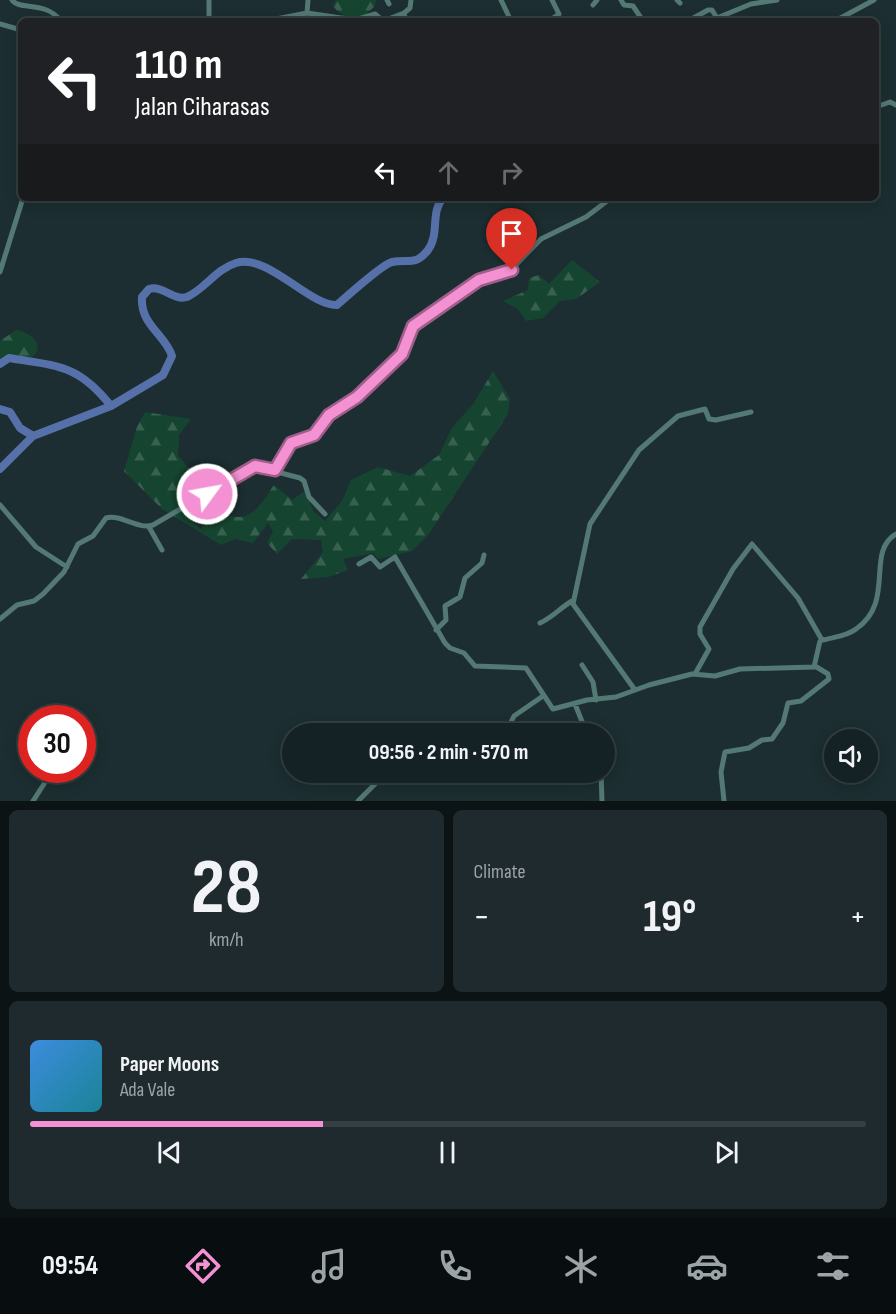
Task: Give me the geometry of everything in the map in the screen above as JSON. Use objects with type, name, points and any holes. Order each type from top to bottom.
[{"type":"street","points":[[12,0],[17,5],[46,8],[58,18]]},
{"type":"street","points":[[209,0],[209,18]]},
{"type":"street","points":[[304,18],[308,0]]},
{"type":"street","points":[[390,18],[410,8],[411,0]]},
{"type":"street","points":[[501,0],[510,18]]},
{"type":"street","points":[[553,0],[559,14],[553,18]]},
{"type":"street","points":[[621,0],[624,5],[633,6],[641,18]]},
{"type":"street","points":[[693,18],[712,9],[717,18],[751,4],[777,0]]},
{"type":"street","points":[[860,0],[863,6]]},
{"type":"street","points":[[841,18],[874,0]]},
{"type":"street","points":[[281,18],[305,13],[327,18]]},
{"type":"street","points":[[404,13],[405,18]]},
{"type":"street","points":[[364,18],[375,14],[379,18]]},
{"type":"street","points":[[0,24],[18,29]]},
{"type":"street","points":[[879,106],[890,102],[896,105]]},
{"type":"street","points":[[0,272],[22,201]]},
{"type":"street","points":[[275,470],[291,443],[314,435],[329,415],[357,397],[402,354],[413,326],[479,280],[509,272],[541,239],[586,217],[607,201]]},
{"type":"street","points":[[635,690],[574,608],[572,601],[590,524],[647,441],[678,416],[690,411],[705,409],[709,419],[716,420],[751,412]]},
{"type":"street","points":[[149,532],[251,468],[258,466],[303,479],[309,497],[325,514]]},
{"type":"street","points":[[0,510],[0,505],[36,548],[67,567]]},
{"type":"street","points":[[0,619],[17,605],[39,598],[67,567],[78,544],[93,536],[106,518],[113,517],[149,532],[162,550]]},
{"type":"street","points":[[822,640],[853,631],[872,614],[878,600],[881,550],[896,534]]},
{"type":"street","points":[[695,674],[708,648],[700,634],[700,627],[734,569],[752,544],[798,598],[822,640],[815,666]]},
{"type":"street","points":[[436,630],[446,620],[445,606],[460,597],[464,579],[482,563],[484,555]]},
{"type":"street","points":[[359,564],[371,557],[380,567],[395,557],[411,579],[436,630],[447,646],[464,653],[475,666],[526,668],[553,709],[616,697],[695,674],[715,676],[740,669],[815,666],[828,674],[829,679],[801,701],[788,703],[783,723],[772,739],[762,740],[749,748],[725,752],[722,772],[724,801]]},
{"type":"street","points":[[540,623],[553,617],[560,608],[572,601]]},
{"type":"street","points":[[582,665],[595,688],[596,700]]},
{"type":"street","points":[[510,723],[514,716],[543,696]]},
{"type":"street","points":[[575,704],[583,723]]},
{"type":"street","points":[[33,801],[45,783]]},
{"type":"street","points":[[358,801],[376,783]]},
{"type":"street","points":[[601,783],[602,801]]},
{"type":"green space","points":[[336,0],[376,0],[375,6],[364,16],[351,18],[344,18],[342,13],[339,13],[333,6]]},
{"type":"green space","points":[[572,260],[600,282],[576,299],[560,301],[543,318],[526,321],[518,309],[503,301],[528,290],[529,278],[539,275],[549,284]]},
{"type":"green space","points":[[16,330],[34,339],[38,347],[37,351],[31,357],[0,360],[0,341]]},
{"type":"green space","points":[[493,371],[510,399],[508,414],[428,535],[412,551],[378,559],[373,553],[343,559],[348,570],[328,577],[301,579],[323,552],[321,540],[292,539],[277,554],[267,543],[273,531],[268,523],[253,543],[235,539],[221,545],[162,509],[124,471],[137,427],[145,412],[191,419],[179,435],[178,455],[195,476],[197,497],[188,517],[201,529],[210,514],[222,504],[229,516],[237,517],[251,513],[261,504],[274,485],[292,500],[305,491],[314,512],[325,521],[342,501],[351,480],[378,467],[410,476],[439,455],[452,428],[474,403]]},
{"type":"waterway","points":[[0,469],[33,436],[111,406],[163,375],[172,356],[169,348],[149,322],[142,307],[142,297],[149,289],[159,289],[177,297],[187,297],[229,266],[248,262],[275,272],[326,303],[337,305],[387,264],[412,261],[424,255],[432,244],[437,210],[441,201]]},
{"type":"waterway","points":[[0,364],[9,358],[66,369],[88,382],[111,406]]},
{"type":"waterway","points":[[0,409],[10,412],[20,428],[33,436]]},
{"type":"route","points":[[207,494],[227,480],[255,466],[275,470],[291,443],[297,439],[313,436],[329,415],[357,397],[381,377],[405,351],[408,334],[413,326],[479,280],[512,270]]}]
